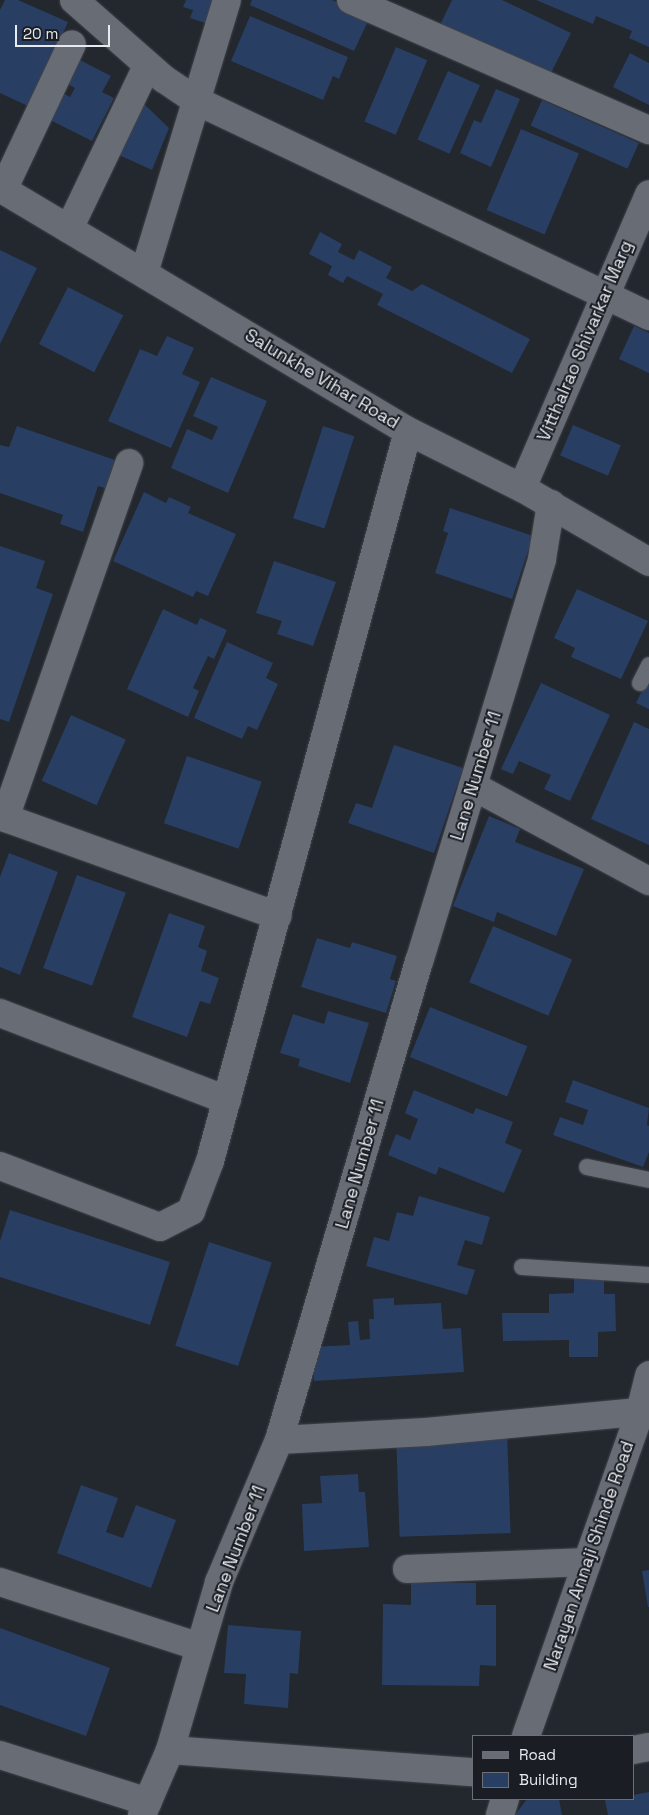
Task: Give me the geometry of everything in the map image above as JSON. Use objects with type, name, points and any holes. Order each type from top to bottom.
[{"type":"street","points":[[144,273],[227,0]]},
{"type":"street","points":[[351,0],[649,130]]},
{"type":"street","points":[[84,4],[147,66],[197,101],[649,316]]},
{"type":"street","points":[[2,189],[72,44]]},
{"type":"street","points":[[69,229],[147,66]]},
{"type":"street","name":"Salunkhe Vihar Road","points":[[2,189],[408,431],[522,488],[649,562]]},
{"type":"street","name":"Vitthalrao Shivarkar Marg","points":[[522,488],[649,194]]},
{"type":"street","points":[[0,1166],[160,1227],[190,1211],[210,1161],[408,431]]},
{"type":"street","points":[[129,463],[3,817],[278,916]]},
{"type":"street","name":"Lane Number 11","points":[[145,1808],[170,1750],[219,1582],[279,1440],[418,962],[542,559],[551,504]]},
{"type":"street","points":[[473,786],[649,880]]},
{"type":"street","points":[[0,1014],[227,1100]]},
{"type":"street","name":"Narayan Annaji Shinde Road","points":[[526,1735],[587,1562],[644,1411],[649,1375]]},
{"type":"street","points":[[279,1440],[426,1432],[644,1411]]},
{"type":"street","points":[[407,1569],[587,1562]]},
{"type":"street","points":[[0,1582],[200,1648]]},
{"type":"street","points":[[634,1750],[649,1747]]},
{"type":"street","points":[[170,1750],[472,1772]]},
{"type":"street","points":[[0,1754],[145,1808]]},
{"type":"street","points":[[500,1815],[505,1800]]},
{"type":"lane","points":[[640,683],[649,665]]},
{"type":"lane","points":[[587,1167],[649,1180]]},
{"type":"lane","points":[[522,1267],[649,1275]]},
{"type":"building","points":[[5,0],[18,0],[68,22],[30,107],[0,93],[0,10]]},
{"type":"building","points":[[186,0],[221,0],[214,26],[190,18],[193,10],[183,7]]},
{"type":"building","points":[[252,0],[332,0],[370,17],[354,51],[250,5]]},
{"type":"building","points":[[452,0],[502,0],[571,33],[549,77],[440,25]]},
{"type":"building","points":[[536,0],[649,0],[649,47],[629,38],[632,31],[596,16],[593,24]]},
{"type":"building","points":[[250,16],[348,57],[339,79],[333,76],[323,100],[231,61]]},
{"type":"building","points":[[396,47],[427,60],[396,135],[364,122]]},
{"type":"building","points":[[630,53],[649,63],[649,105],[613,87]]},
{"type":"building","points":[[74,57],[111,76],[102,92],[114,98],[92,141],[48,119],[61,92],[70,97],[75,88],[62,81]]},
{"type":"building","points":[[448,71],[480,85],[449,154],[417,140]]},
{"type":"building","points":[[496,89],[520,99],[491,167],[460,153],[474,120],[481,123]]},
{"type":"building","points":[[542,100],[639,143],[627,169],[531,126]]},
{"type":"building","points":[[141,101],[169,128],[152,170],[117,154]]},
{"type":"building","points":[[521,129],[579,154],[545,235],[487,210]]},
{"type":"building","points":[[320,232],[342,244],[338,252],[354,260],[359,250],[392,267],[386,278],[412,291],[422,284],[530,339],[512,373],[377,305],[383,294],[347,276],[343,283],[328,275],[332,266],[309,254]]},
{"type":"building","points":[[0,250],[37,268],[0,344]]},
{"type":"building","points":[[68,287],[123,315],[94,372],[39,344]]},
{"type":"building","points":[[634,326],[649,333],[649,373],[619,359]]},
{"type":"building","points":[[167,336],[194,348],[182,374],[200,382],[171,448],[108,421],[140,349],[157,356]]},
{"type":"building","points":[[211,377],[267,401],[228,493],[171,468],[187,429],[212,440],[218,427],[193,416]]},
{"type":"building","points":[[573,425],[621,445],[608,476],[560,455]]},
{"type":"building","points":[[17,426],[115,460],[105,488],[98,486],[83,532],[60,524],[63,515],[0,493],[0,445],[9,447]]},
{"type":"building","points":[[323,426],[354,436],[324,528],[293,518]]},
{"type":"building","points":[[144,492],[166,503],[169,497],[191,507],[188,513],[236,534],[208,596],[196,591],[193,597],[113,561]]},
{"type":"building","points":[[450,508],[533,536],[512,599],[435,573],[448,533],[443,531]]},
{"type":"building","points":[[0,546],[45,561],[36,588],[53,594],[9,722],[0,719]]},
{"type":"building","points":[[274,561],[336,582],[313,646],[277,634],[282,621],[256,613]]},
{"type":"building","points":[[577,589],[648,621],[621,679],[571,657],[575,648],[554,638]]},
{"type":"building","points":[[163,609],[197,625],[200,618],[227,630],[214,659],[208,656],[193,688],[199,691],[188,717],[127,689]]},
{"type":"building","points":[[227,642],[273,663],[266,678],[278,684],[257,730],[248,726],[242,739],[194,718]]},
{"type":"building","points":[[649,676],[649,709],[636,703]]},
{"type":"building","points":[[541,683],[610,715],[570,801],[544,789],[551,775],[519,761],[513,774],[501,769]]},
{"type":"building","points":[[71,715],[126,739],[97,805],[42,781]]},
{"type":"building","points":[[634,722],[649,729],[649,845],[591,819]]},
{"type":"building","points":[[394,745],[463,768],[434,853],[348,823],[356,803],[372,808]]},
{"type":"building","points":[[187,756],[262,782],[239,849],[164,823]]},
{"type":"building","points":[[489,816],[520,829],[515,842],[584,869],[556,936],[497,912],[494,922],[453,906]]},
{"type":"building","points":[[9,853],[58,872],[20,975],[0,967],[0,877]]},
{"type":"building","points":[[77,875],[126,893],[92,986],[43,968]]},
{"type":"building","points":[[169,913],[205,926],[198,947],[207,951],[201,971],[219,978],[210,1004],[200,1001],[187,1037],[132,1017]]},
{"type":"building","points":[[493,926],[572,960],[548,1016],[469,982]]},
{"type":"building","points":[[317,938],[350,948],[352,942],[397,956],[390,979],[396,981],[386,1013],[301,987]]},
{"type":"building","points":[[430,1007],[527,1046],[507,1096],[410,1057]]},
{"type":"building","points":[[328,1011],[369,1023],[350,1083],[298,1066],[300,1059],[280,1053],[293,1014],[324,1024]]},
{"type":"building","points":[[573,1080],[649,1108],[647,1125],[649,1126],[649,1152],[643,1167],[553,1135],[560,1117],[583,1125],[588,1110],[565,1102]]},
{"type":"building","points":[[414,1090],[473,1114],[476,1108],[513,1122],[505,1143],[522,1150],[504,1193],[439,1167],[436,1175],[388,1155],[396,1134],[410,1140],[418,1119],[405,1113]]},
{"type":"building","points":[[419,1196],[490,1217],[482,1245],[465,1240],[457,1265],[475,1270],[467,1295],[366,1266],[374,1237],[389,1241],[397,1212],[413,1216]]},
{"type":"building","points":[[10,1210],[170,1262],[150,1325],[0,1277],[0,1241]]},
{"type":"building","points":[[209,1242],[272,1262],[238,1366],[175,1346]]},
{"type":"building","points":[[604,1277],[604,1294],[615,1294],[616,1331],[598,1332],[598,1357],[569,1357],[569,1340],[503,1341],[502,1313],[549,1313],[549,1294],[574,1293],[574,1278]]},
{"type":"building","points":[[394,1298],[394,1305],[441,1303],[443,1329],[461,1328],[464,1372],[314,1381],[312,1347],[350,1345],[348,1322],[358,1321],[360,1340],[370,1339],[369,1319],[374,1319],[373,1299]]},
{"type":"building","points":[[507,1431],[511,1533],[400,1537],[396,1435]]},
{"type":"building","points":[[358,1474],[359,1492],[365,1492],[369,1547],[304,1551],[302,1504],[322,1503],[320,1476]]},
{"type":"building","points":[[81,1485],[118,1498],[106,1532],[123,1538],[136,1505],[176,1520],[151,1588],[57,1553]]},
{"type":"building","points":[[649,1570],[649,1607],[648,1607],[642,1571]]},
{"type":"building","points":[[411,1582],[476,1583],[476,1605],[496,1605],[496,1666],[480,1665],[479,1686],[382,1685],[383,1604],[411,1605]]},
{"type":"building","points":[[228,1625],[301,1631],[298,1674],[290,1673],[288,1708],[244,1704],[246,1674],[224,1673]]},
{"type":"building","points":[[0,1628],[110,1668],[86,1736],[0,1705]]},
{"type":"building","points":[[649,1792],[649,1815],[608,1815],[605,1800],[634,1800],[634,1795]]},
{"type":"building","points":[[526,1800],[559,1800],[562,1815],[515,1815]]}]
